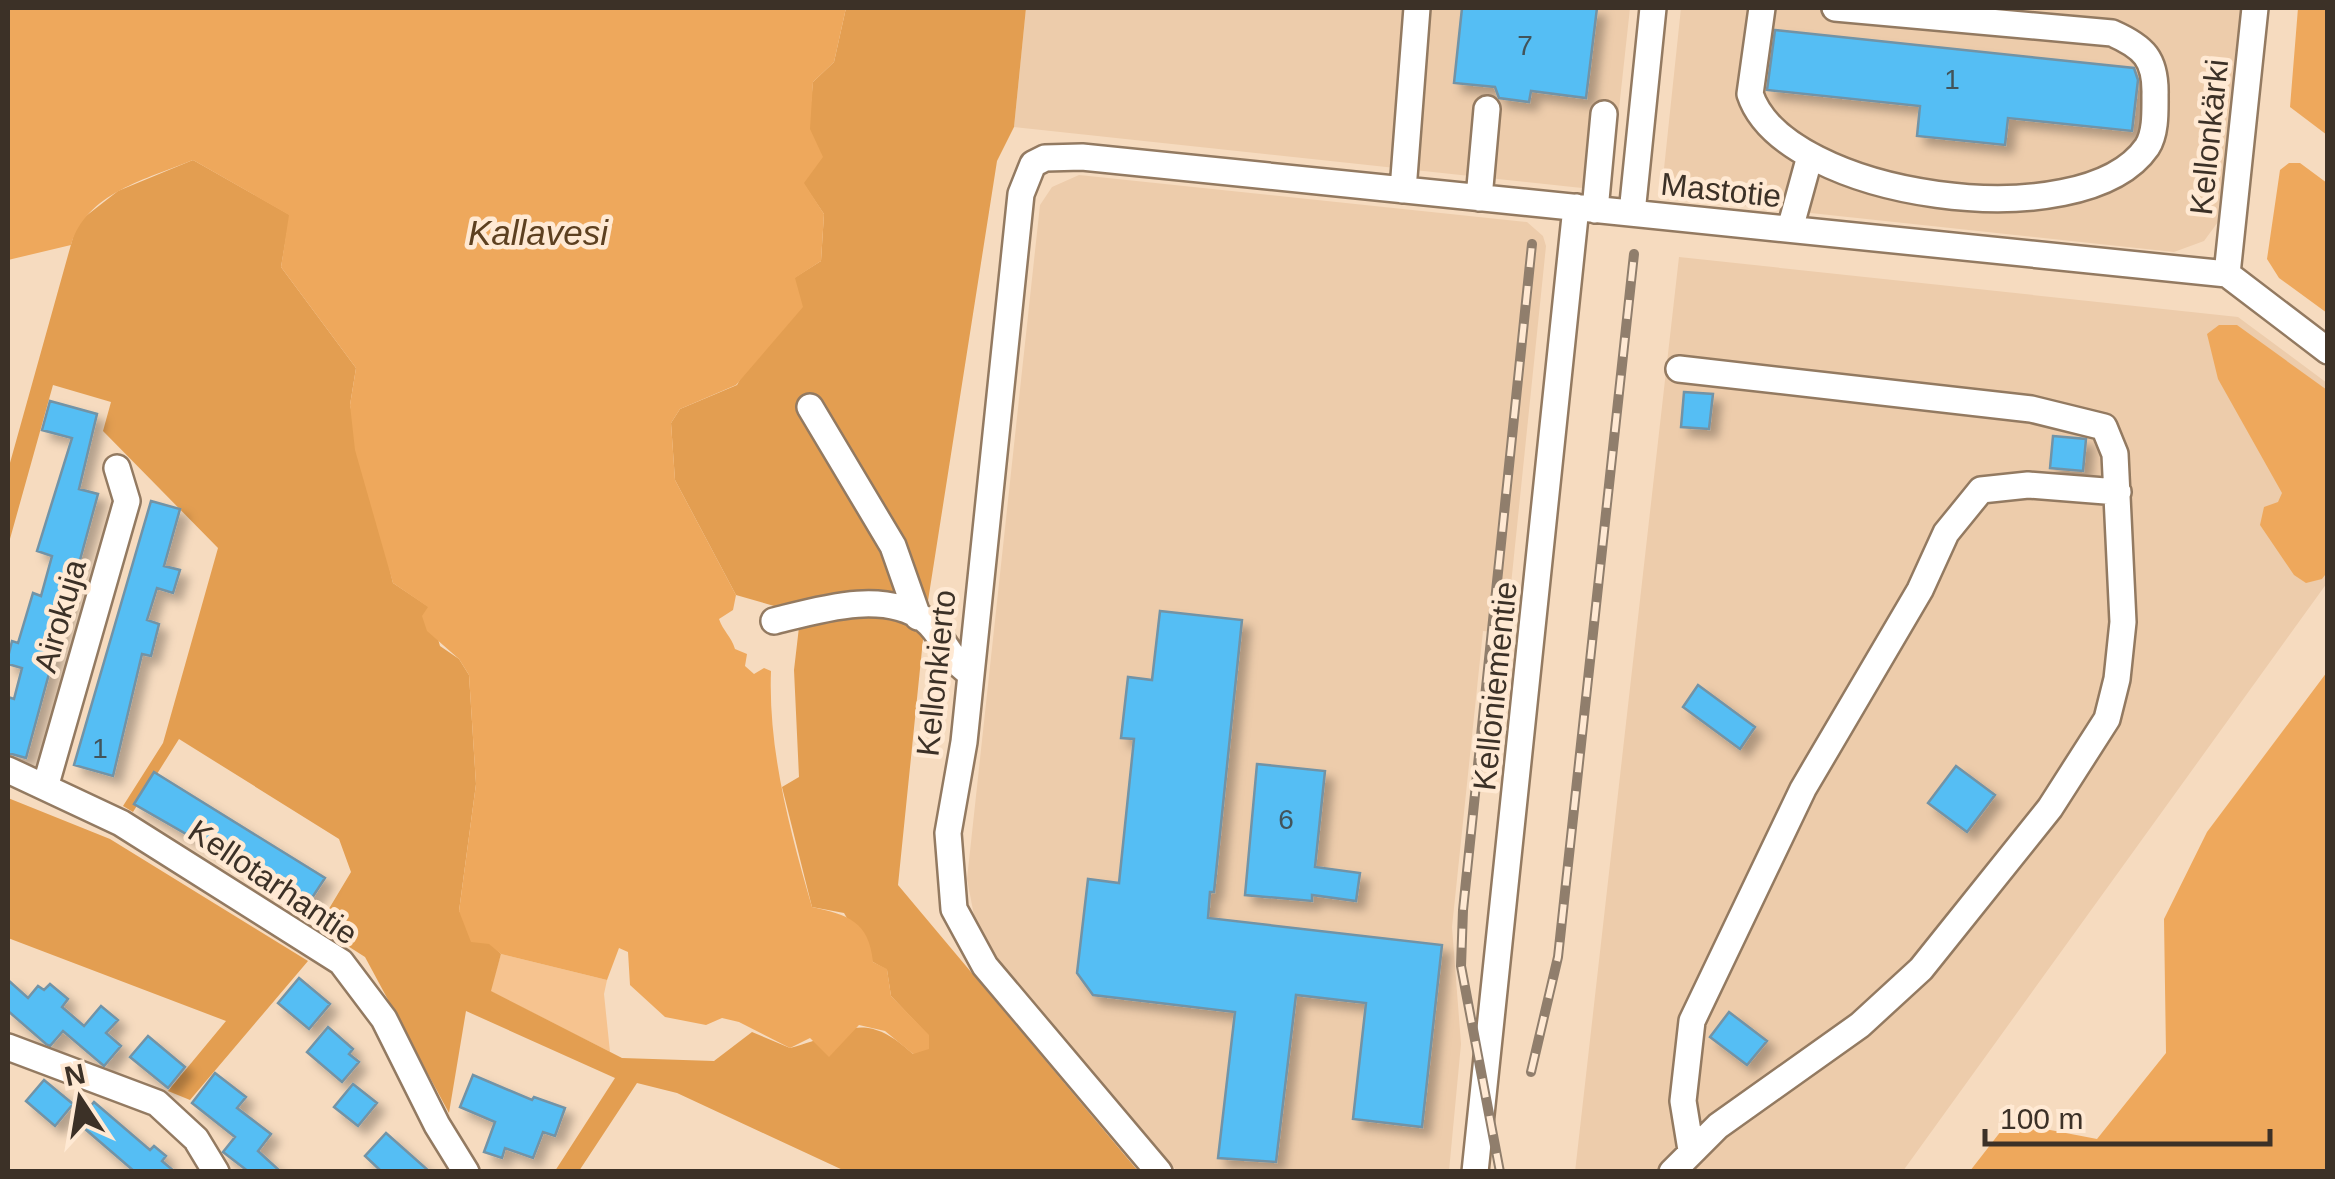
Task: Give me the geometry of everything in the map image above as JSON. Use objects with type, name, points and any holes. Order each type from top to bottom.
[{"type":"street","points":[[1402,190],[1418,8]]},
{"type":"street","points":[[1632,214],[1653,8]]},
{"type":"street","points":[[1762,8],[1750,94],[1771,128],[1810,156],[1868,180],[1944,194],[2028,200],[2098,181],[2146,150],[2152,135],[2156,71],[2144,50],[2112,33],[1835,8]]},
{"type":"street","name":"Kellonkärki","points":[[2228,274],[2255,8]]},
{"type":"street","points":[[1479,198],[1487,109]]},
{"type":"street","name":"Kelloniementie","points":[[1475,1172],[1585,208],[1604,114]]},
{"type":"street","points":[[1790,230],[1810,156]]},
{"type":"street","name":"Mastotie","points":[[1082,157],[2228,274]]},
{"type":"street","name":"Kellonkierto","points":[[1082,157],[1045,158],[1033,164],[1021,194],[964,742],[948,833],[954,909],[985,966],[1159,1172]]},
{"type":"street","points":[[2228,274],[2328,351]]},
{"type":"street","points":[[1672,1172],[1692,1150],[1860,1025],[1922,969],[2050,808],[2107,718],[2118,679],[2124,622],[2118,492],[2110,433],[2080,417],[1679,369]]},
{"type":"street","points":[[810,407],[893,546],[918,617]]},
{"type":"street","name":"Airokuja","points":[[46,784],[127,501],[117,468]]},
{"type":"street","points":[[1692,1150],[1683,1101],[1692,1021],[1803,789],[1920,590],[1946,533],[1982,490],[2028,485],[2118,492]]},
{"type":"street","points":[[774,622],[848,605],[902,610],[918,617],[936,633],[950,659],[969,673]]},
{"type":"street","name":"Kellotarhantie","points":[[8,770],[46,784],[121,822],[342,962],[384,1020],[437,1125],[466,1172]]},
{"type":"street","points":[[8,1047],[158,1103],[196,1139],[216,1172]]},
{"type":"shaded area","points":[[846,8],[1026,8],[1014,127],[997,161],[925,620],[898,885],[1138,1171],[845,1171],[677,1093],[637,1083],[579,1171],[555,1171],[615,1078],[466,1011],[449,1113],[365,957],[318,927],[351,872],[339,839],[179,739],[133,812],[123,806],[163,743],[218,548],[103,431],[111,402],[53,385],[8,546],[8,470],[77,223],[118,191],[193,160],[290,215],[281,267],[356,368],[350,405],[393,583],[429,607],[440,646],[459,659],[469,675],[476,784],[459,911],[501,954],[491,991],[622,1058],[714,1061],[752,1032],[790,1048],[853,1028],[880,1031],[913,1054],[928,1035],[891,996],[887,970],[873,962],[844,913],[812,907],[782,787],[799,777],[794,670],[799,627],[788,610],[736,595],[675,480],[671,423],[680,409],[737,385],[794,278],[821,261],[824,214],[803,183],[813,82],[834,62]]},
{"type":"shaded area","points":[[1026,8],[1630,8],[1610,191],[1014,127]]},
{"type":"shaded area","points":[[1681,8],[2241,8],[2218,222],[2204,241],[2174,252],[1661,197]]},
{"type":"shaded area","points":[[1079,175],[1527,222],[1543,236],[1546,246],[1506,633],[1483,631],[1452,927],[1461,1044],[1449,1171],[1177,1171],[987,951],[977,931],[967,879],[1040,205],[1052,187]]},
{"type":"shaded area","points":[[1679,257],[2238,317],[2327,383],[2327,583],[1903,1171],[1575,1172]]},
{"type":"shaded area","points":[[8,798],[110,839],[308,961],[190,1100],[168,1091],[226,1021],[8,938]]},
{"type":"shaded area","points":[[501,954],[607,980],[604,994],[610,1052],[490,991]]},
{"type":"water","name":"Kallavesi","points":[[8,8],[846,8],[834,62],[813,82],[810,129],[823,157],[804,183],[824,214],[821,261],[795,278],[803,307],[736,385],[680,409],[671,423],[675,480],[736,595],[733,610],[719,619],[721,623],[735,649],[747,654],[745,666],[754,674],[764,668],[771,671],[777,760],[812,907],[846,917],[861,929],[873,962],[887,969],[891,996],[929,1035],[929,1049],[913,1054],[885,1031],[859,1025],[829,1057],[810,1038],[790,1048],[739,1022],[722,1018],[706,1025],[665,1017],[630,985],[628,952],[619,948],[607,980],[501,954],[489,944],[471,942],[459,911],[476,784],[469,675],[459,659],[427,631],[422,616],[428,607],[393,583],[355,450],[350,405],[356,368],[281,267],[289,215],[193,160],[104,200],[79,227],[71,245],[8,260]]},
{"type":"water","points":[[2298,8],[2327,8],[2327,135],[2290,107]]},
{"type":"water","points":[[2289,163],[2300,163],[2327,183],[2327,313],[2279,278],[2267,259],[2280,170]]},
{"type":"water","points":[[2219,325],[2237,325],[2327,390],[2328,571],[2322,579],[2306,583],[2294,575],[2260,525],[2264,507],[2278,502],[2282,493],[2218,379],[2207,334]]},
{"type":"water","points":[[2327,672],[2327,1171],[1970,1171],[2008,1122],[2097,1139],[2166,1053],[2164,919],[2207,832]]},
{"type":"building","points":[[1462,8],[1597,8],[1586,98],[1531,91],[1529,102],[1499,98],[1495,87],[1454,83]]},
{"type":"building","points":[[1775,30],[2134,68],[2138,80],[2132,131],[2008,118],[2005,145],[1917,136],[1920,106],[1767,90]]},
{"type":"building","points":[[1684,392],[1713,394],[1709,429],[1681,427]]},
{"type":"building","points":[[50,401],[97,414],[79,489],[98,494],[26,758],[8,753],[8,697],[14,699],[22,668],[8,664],[8,657],[12,641],[18,643],[33,593],[41,596],[52,556],[37,551],[72,438],[42,430]]},
{"type":"building","points":[[2053,436],[2086,439],[2083,471],[2050,468]]},
{"type":"building","points":[[151,501],[180,509],[164,566],[180,570],[173,593],[157,588],[147,620],[159,624],[151,656],[142,654],[113,776],[74,765]]},
{"type":"building","points":[[1160,611],[1242,620],[1214,892],[1210,892],[1208,918],[1442,945],[1422,1127],[1353,1119],[1366,1003],[1296,995],[1276,1162],[1218,1158],[1235,1012],[1093,995],[1077,973],[1088,879],[1119,883],[1134,739],[1121,738],[1128,677],[1152,680]]},
{"type":"building","points":[[1698,685],[1755,727],[1740,749],[1683,707]]},
{"type":"building","points":[[1257,764],[1325,771],[1315,867],[1360,873],[1356,901],[1312,895],[1312,901],[1245,895]]},
{"type":"building","points":[[1956,766],[1995,795],[1967,832],[1928,803]]},
{"type":"building","points":[[154,772],[325,878],[308,904],[134,804]]},
{"type":"building","points":[[299,978],[330,1004],[309,1029],[278,1003]]},
{"type":"building","points":[[8,980],[28,998],[38,986],[44,990],[50,984],[68,999],[62,1007],[84,1026],[101,1006],[118,1020],[106,1033],[121,1046],[104,1066],[63,1031],[50,1046],[46,1044],[8,1011]]},
{"type":"building","points":[[1729,1012],[1767,1041],[1747,1065],[1710,1037]]},
{"type":"building","points":[[328,1027],[353,1049],[349,1054],[359,1062],[342,1082],[307,1052]]},
{"type":"building","points":[[148,1036],[185,1067],[168,1088],[130,1057]]},
{"type":"building","points":[[215,1073],[246,1097],[237,1108],[271,1134],[258,1151],[281,1172],[249,1172],[223,1152],[235,1137],[192,1103]]},
{"type":"building","points":[[473,1075],[532,1100],[534,1097],[565,1108],[555,1136],[543,1132],[533,1158],[505,1148],[502,1158],[484,1152],[495,1122],[460,1107]]},
{"type":"building","points":[[44,1080],[73,1104],[55,1126],[26,1101]]},
{"type":"building","points":[[353,1084],[377,1103],[358,1126],[334,1107]]},
{"type":"building","points":[[94,1102],[150,1150],[154,1146],[166,1156],[162,1161],[175,1172],[135,1172],[77,1122]]},
{"type":"building","points":[[386,1133],[430,1172],[382,1172],[365,1156]]},
{"type":"railway","points":[[1500,1172],[1461,966],[1463,910],[1532,244]]},
{"type":"railway","points":[[1531,1072],[1558,957],[1634,254]]}]
